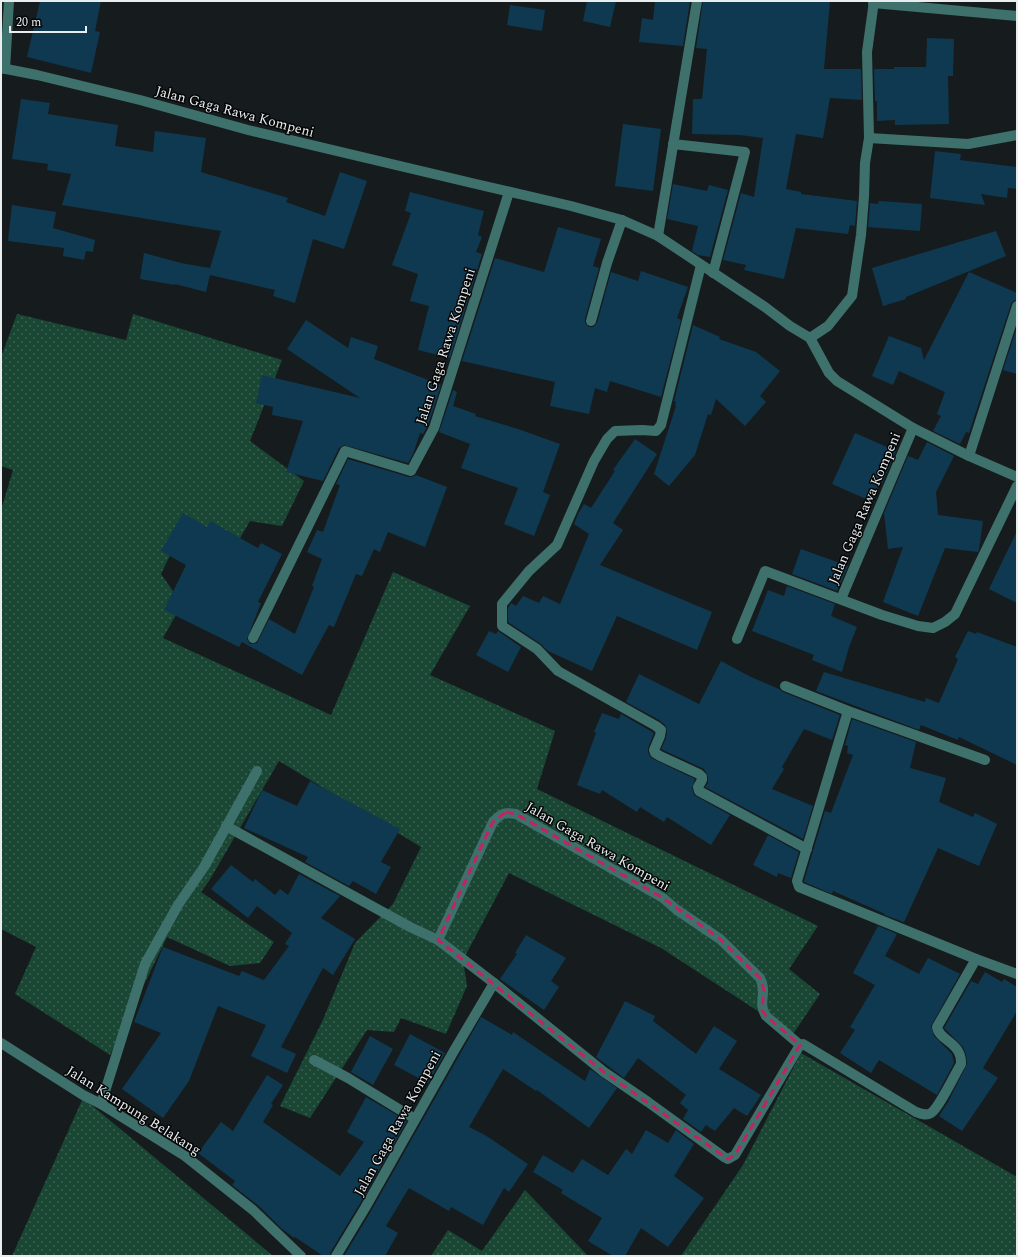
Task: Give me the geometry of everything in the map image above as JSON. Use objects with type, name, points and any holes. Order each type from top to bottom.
[{"type":"street","points":[[3,69],[9,1]]},
{"type":"street","points":[[658,236],[697,1]]},
{"type":"street","points":[[810,338],[828,326],[852,296],[861,235],[865,163],[869,138],[867,52],[873,2],[1017,16]]},
{"type":"street","name":"Jalan Gaga Rawa Kompeni","points":[[3,69],[37,75],[140,100],[248,130],[571,206],[622,220],[658,236],[810,338],[829,373],[836,381],[913,428],[969,456],[1017,477]]},
{"type":"street","points":[[869,138],[968,144],[1017,135]]},
{"type":"street","points":[[673,144],[745,152],[712,273]]},
{"type":"street","name":"Jalan Gaga Rawa Kompeni","points":[[253,638],[345,451],[410,471],[434,428],[509,192]]},
{"type":"street","points":[[591,321],[607,263],[622,220]]},
{"type":"street","points":[[701,265],[661,425],[656,431],[615,431],[607,439],[594,461],[557,545],[529,571],[502,604],[502,626],[537,649],[558,671],[661,730],[654,750],[655,753],[699,774],[702,777],[698,787],[699,791],[807,849]]},
{"type":"street","points":[[969,456],[1017,306]]},
{"type":"street","name":"Jalan Gaga Rawa Kompeni","points":[[841,599],[913,428]]},
{"type":"street","name":"Jalan Gaga Rawa Kompeni","points":[[737,639],[765,571],[882,615],[918,626],[933,628],[945,622],[955,614],[1017,486]]},
{"type":"street","points":[[785,686],[848,711],[986,760]]},
{"type":"street","points":[[848,711],[797,881],[799,887],[976,959],[1017,974]]},
{"type":"street","points":[[98,1102],[146,964],[178,905],[204,867],[256,771]]},
{"type":"street","name":"Jalan Gaga Rawa Kompeni","points":[[438,940],[493,822],[500,815],[506,812],[516,814],[663,898],[677,910],[720,939],[760,978],[764,990],[762,1010],[766,1016],[800,1045],[803,1044],[916,1112],[924,1115],[931,1113],[937,1107],[961,1064],[961,1057],[958,1050],[940,1034],[937,1027],[976,959]]},
{"type":"street","points":[[226,826],[410,927],[438,940],[604,1072],[728,1159],[735,1155],[800,1045]]},
{"type":"street","name":"Jalan Gaga Rawa Kompeni","points":[[336,1256],[494,983]]},
{"type":"street","name":"Jalan Kampung Belakang","points":[[1,1043],[83,1095],[98,1102],[185,1156],[252,1210],[301,1256]]},
{"type":"street","points":[[314,1060],[348,1078],[416,1119]]},
{"type":"highlighted area","points":[[506,812],[516,814],[663,898],[720,939],[760,978],[764,990],[762,1010],[766,1016],[800,1045],[735,1155],[728,1159],[604,1072],[438,940],[493,822]]},
{"type":"green space","points":[[17,314],[126,340],[133,314],[282,360],[250,441],[304,481],[282,526],[250,521],[232,552],[182,530],[161,574],[182,604],[163,638],[331,715],[393,572],[470,606],[430,675],[555,731],[537,789],[818,926],[789,969],[820,994],[793,1034],[661,948],[509,873],[463,960],[467,986],[446,1034],[401,1018],[394,1032],[367,1030],[310,1118],[280,1106],[322,1022],[355,943],[393,904],[421,847],[279,761],[209,881],[201,892],[274,942],[260,963],[230,966],[167,937],[110,1055],[15,994],[36,947],[1,929],[1,510],[13,470],[1,466],[1,357]]},
{"type":"green space","points":[[801,1053],[1017,1177],[1017,1256],[681,1256],[743,1165]]},
{"type":"green space","points":[[83,1098],[273,1256],[12,1256]]},
{"type":"green space","points":[[525,1190],[588,1256],[431,1256],[448,1230],[482,1251]]},
{"type":"building","points":[[40,1],[101,1],[95,31],[100,32],[91,73],[27,57]]},
{"type":"building","points":[[587,1],[616,1],[610,27],[583,21]]},
{"type":"building","points":[[655,1],[690,1],[683,46],[639,42],[642,18],[653,20]]},
{"type":"building","points":[[703,1],[830,1],[824,69],[861,69],[862,100],[830,98],[823,138],[796,134],[786,189],[801,192],[801,194],[857,201],[855,226],[850,225],[848,234],[796,228],[784,279],[744,270],[746,265],[723,260],[741,193],[754,197],[763,138],[740,135],[692,134],[693,99],[702,99],[707,49],[696,48]]},
{"type":"building","points":[[510,5],[545,10],[542,31],[507,25]]},
{"type":"building","points":[[927,38],[954,39],[953,76],[948,76],[949,124],[895,125],[895,120],[877,121],[874,69],[894,69],[894,67],[926,67]]},
{"type":"building","points":[[21,99],[50,103],[48,114],[118,125],[115,146],[153,152],[155,131],[206,138],[201,172],[288,198],[286,202],[325,216],[340,172],[367,181],[344,249],[313,239],[295,303],[273,296],[275,290],[210,275],[206,292],[175,284],[140,279],[144,253],[181,263],[210,268],[221,231],[62,205],[71,174],[47,170],[48,164],[12,159]]},
{"type":"building","points":[[623,124],[661,129],[653,191],[615,186]]},
{"type":"building","points":[[935,151],[961,154],[960,160],[1017,167],[1017,189],[1008,188],[1007,198],[981,194],[985,205],[930,198]]},
{"type":"building","points":[[673,184],[707,191],[709,185],[728,190],[710,257],[698,255],[692,251],[698,226],[667,219]]},
{"type":"building","points":[[410,192],[484,211],[478,235],[482,237],[476,252],[482,254],[450,358],[418,350],[429,306],[410,301],[418,274],[392,265],[411,213],[405,211]]},
{"type":"building","points":[[879,201],[922,204],[920,231],[868,227],[870,203],[878,204]]},
{"type":"building","points":[[12,205],[56,212],[53,228],[95,240],[93,252],[86,251],[84,260],[63,256],[64,248],[8,241]]},
{"type":"building","points":[[558,227],[601,239],[593,266],[599,268],[585,319],[585,323],[589,327],[593,327],[597,323],[611,272],[638,281],[641,271],[688,287],[677,318],[681,320],[661,397],[610,381],[607,392],[595,388],[589,414],[550,406],[555,382],[462,361],[495,258],[544,272]]},
{"type":"building","points":[[996,231],[1006,256],[906,297],[906,299],[883,306],[872,268]]},
{"type":"building","points":[[969,272],[1017,293],[1017,300],[1013,301],[1011,304],[969,433],[966,432],[960,444],[933,431],[941,416],[937,414],[945,392],[899,371],[893,385],[872,376],[889,336],[921,348],[924,360]]},
{"type":"building","points":[[306,320],[348,348],[351,337],[378,346],[374,359],[441,385],[428,425],[423,434],[420,433],[413,454],[408,463],[344,445],[339,448],[323,481],[286,472],[303,421],[272,415],[273,407],[256,403],[262,375],[360,398],[287,349]]},
{"type":"building","points":[[693,325],[720,337],[719,339],[756,352],[780,371],[760,396],[766,402],[745,426],[716,399],[711,415],[708,414],[695,455],[669,486],[654,474],[676,406],[676,402],[674,401]]},
{"type":"building","points":[[1017,327],[1017,374],[1003,370]]},
{"type":"building","points":[[453,390],[457,392],[453,406],[476,414],[475,416],[560,444],[543,492],[550,495],[534,536],[504,524],[518,488],[461,468],[470,444],[439,432]]},
{"type":"building","points":[[855,433],[896,451],[881,486],[881,480],[873,502],[832,484]]},
{"type":"building","points":[[635,439],[657,454],[613,523],[623,530],[600,565],[712,612],[697,650],[617,616],[592,671],[548,651],[541,644],[508,622],[508,608],[511,603],[516,606],[523,596],[539,603],[543,596],[560,604],[589,534],[574,524],[578,514],[584,504],[591,508],[615,471],[613,470]]},
{"type":"building","points":[[927,442],[954,456],[936,492],[938,515],[983,521],[978,552],[945,548],[918,616],[883,602],[903,547],[888,549],[884,513],[908,456],[918,460]]},
{"type":"building","points":[[348,459],[409,477],[416,475],[447,487],[425,547],[388,532],[380,552],[374,549],[362,576],[356,574],[334,627],[329,625],[302,675],[242,642],[239,647],[164,610],[186,565],[161,551],[183,513],[207,527],[210,521],[258,548],[261,543],[282,554],[258,602],[261,603],[247,639],[250,644],[257,643],[269,619],[295,634],[314,587],[312,586],[322,559],[307,552],[317,530],[323,532],[340,485],[336,484]]},
{"type":"building","points":[[1017,531],[1017,603],[989,589]]},
{"type":"building","points":[[801,549],[848,566],[837,591],[792,574]]},
{"type":"building","points":[[787,586],[835,604],[831,616],[857,627],[849,647],[842,672],[812,660],[814,655],[752,631],[768,590],[784,596]]},
{"type":"building","points":[[489,631],[496,634],[498,631],[521,647],[508,672],[476,655]]},
{"type":"building","points":[[968,631],[976,634],[977,632],[1017,647],[1017,765],[959,737],[958,740],[921,725],[919,730],[816,691],[824,672],[925,702],[926,698],[939,703],[958,659],[955,657]]},
{"type":"building","points":[[721,661],[783,692],[840,715],[832,740],[804,729],[782,767],[784,769],[772,789],[813,806],[803,839],[705,787],[708,783],[708,777],[704,769],[661,749],[666,738],[667,731],[665,725],[659,720],[626,702],[639,674],[699,704]]},
{"type":"building","points":[[602,713],[619,719],[621,714],[654,733],[648,748],[651,758],[695,779],[692,788],[694,795],[730,815],[711,845],[667,817],[664,822],[640,807],[637,812],[602,790],[600,794],[577,785],[596,733],[594,732]]},
{"type":"building","points":[[852,719],[916,742],[910,768],[946,778],[939,802],[973,817],[975,813],[997,824],[979,866],[938,848],[904,922],[884,915],[885,914],[833,891],[832,894],[804,882],[825,811],[831,813],[853,755],[847,753],[848,746],[845,745]]},
{"type":"building","points":[[310,781],[400,829],[381,862],[391,867],[376,894],[353,881],[349,886],[305,862],[308,857],[244,828],[262,790],[297,806]]},
{"type":"building","points":[[768,835],[799,852],[791,878],[778,873],[777,877],[753,865]]},
{"type":"building","points":[[231,865],[253,882],[255,879],[275,895],[280,889],[288,895],[299,874],[340,896],[321,918],[355,939],[333,975],[323,968],[281,1047],[296,1054],[287,1073],[251,1056],[266,1025],[218,1006],[189,1081],[163,1118],[122,1089],[161,1033],[134,1022],[163,947],[239,976],[242,971],[264,980],[289,946],[285,944],[292,933],[257,906],[248,918],[211,889]]},
{"type":"building","points":[[878,926],[897,934],[885,956],[919,974],[928,958],[960,974],[931,1026],[934,1036],[952,1054],[954,1063],[937,1095],[879,1060],[871,1073],[840,1053],[855,1030],[850,1027],[875,985],[853,973]]},
{"type":"building","points":[[526,935],[566,958],[551,981],[559,987],[544,1010],[500,979],[517,954],[515,953]]},
{"type":"building","points":[[985,972],[1002,982],[1004,979],[1017,987],[1017,1011],[983,1068],[998,1078],[962,1131],[939,1116],[948,1102],[967,1064],[966,1054],[963,1047],[944,1028],[971,981],[978,984]]},
{"type":"building","points":[[625,1001],[655,1016],[653,1021],[696,1054],[714,1026],[737,1041],[719,1069],[761,1095],[747,1116],[734,1108],[715,1131],[706,1125],[701,1132],[683,1119],[688,1110],[680,1103],[686,1095],[638,1058],[624,1078],[596,1057]]},
{"type":"building","points":[[481,1017],[512,1035],[513,1032],[585,1081],[590,1069],[617,1088],[589,1128],[537,1090],[536,1091],[503,1069],[469,1127],[485,1135],[528,1164],[509,1192],[504,1188],[483,1225],[451,1207],[449,1211],[409,1188],[386,1226],[398,1233],[385,1256],[344,1256],[371,1211]]},
{"type":"building","points":[[410,1034],[445,1053],[428,1083],[394,1065]]},
{"type":"building","points":[[370,1036],[393,1049],[373,1085],[351,1072]]},
{"type":"building","points":[[267,1075],[283,1085],[271,1104],[273,1105],[263,1122],[340,1176],[364,1142],[347,1132],[366,1097],[407,1121],[330,1253],[330,1256],[323,1256],[281,1228],[260,1207],[232,1185],[235,1181],[198,1153],[221,1122],[233,1131]]},
{"type":"building","points":[[646,1130],[668,1143],[676,1130],[694,1144],[674,1176],[704,1198],[668,1247],[641,1228],[625,1256],[613,1256],[588,1241],[602,1218],[561,1193],[563,1190],[533,1172],[543,1155],[573,1173],[582,1159],[608,1175],[626,1149],[632,1154]]}]
